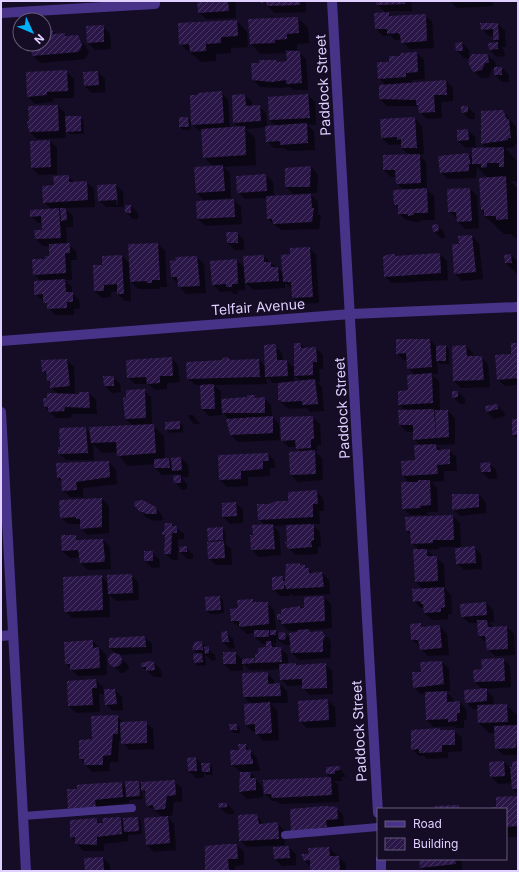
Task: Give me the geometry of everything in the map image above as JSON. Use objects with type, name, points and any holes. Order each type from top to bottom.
[{"type":"street","name":"Paddock Street","points":[[332,1],[351,314],[378,808]]},
{"type":"street","points":[[1,13],[155,2]]},
{"type":"street","name":"Telfair Avenue","points":[[1,341],[351,314],[518,307]]},
{"type":"street","points":[[1,412],[26,871]]},
{"type":"street","points":[[1,636],[13,635]]},
{"type":"street","points":[[380,860],[381,871]]},
{"type":"lane","points":[[23,816],[132,808]]},
{"type":"lane","points":[[285,834],[377,827]]},
{"type":"building","points":[[197,1],[228,1],[229,11],[198,13]]},
{"type":"building","points":[[261,1],[300,1],[300,5],[267,6],[266,2],[261,3]]},
{"type":"building","points":[[376,1],[405,1],[405,4],[376,5]]},
{"type":"building","points":[[389,12],[389,16],[426,14],[427,41],[401,43],[400,35],[398,33],[387,34],[387,29],[375,29],[374,13]]},
{"type":"building","points":[[298,17],[299,33],[287,34],[287,39],[275,40],[275,43],[250,44],[248,19]]},
{"type":"building","points":[[237,20],[238,36],[221,37],[221,43],[206,44],[206,51],[190,52],[189,44],[179,45],[178,23]]},
{"type":"building","points":[[480,23],[498,23],[499,40],[493,40],[493,29],[481,30]]},
{"type":"building","points":[[104,25],[104,42],[87,43],[86,26]]},
{"type":"building","points":[[52,30],[53,34],[65,33],[65,36],[78,35],[82,44],[78,52],[32,56],[32,52],[52,52]]},
{"type":"building","points":[[462,42],[463,51],[456,51],[455,43]]},
{"type":"building","points":[[498,42],[498,49],[489,50],[488,43]]},
{"type":"building","points":[[286,51],[300,51],[302,83],[286,84],[286,80],[272,82],[252,80],[251,63],[259,63],[259,60],[276,60],[277,62],[287,61]]},
{"type":"building","points":[[417,52],[418,72],[406,73],[406,77],[378,79],[377,62],[389,62],[389,56],[400,56],[401,53]]},
{"type":"building","points":[[472,54],[488,54],[489,63],[485,63],[482,70],[473,72],[468,62]]},
{"type":"building","points":[[494,67],[502,67],[502,75],[494,75]]},
{"type":"building","points":[[67,70],[68,91],[47,92],[47,95],[27,97],[26,72]]},
{"type":"building","points":[[98,71],[99,85],[84,86],[83,72]]},
{"type":"building","points":[[446,80],[447,95],[434,95],[435,112],[419,113],[416,100],[379,99],[379,85]]},
{"type":"building","points":[[222,91],[224,123],[191,125],[190,95]]},
{"type":"building","points":[[245,94],[246,106],[260,105],[261,121],[233,123],[232,95]]},
{"type":"building","points":[[308,94],[310,118],[269,120],[268,97]]},
{"type":"building","points":[[58,105],[59,131],[29,132],[27,122],[29,121],[28,106]]},
{"type":"building","points":[[461,106],[468,106],[468,112],[461,113]]},
{"type":"building","points":[[503,110],[507,119],[509,119],[511,138],[508,138],[508,140],[481,144],[481,111]]},
{"type":"building","points":[[65,116],[81,116],[81,131],[66,132]]},
{"type":"building","points":[[179,117],[188,117],[189,127],[179,127]]},
{"type":"building","points":[[415,117],[417,148],[401,148],[401,139],[397,140],[397,137],[381,138],[380,119]]},
{"type":"building","points":[[307,123],[308,143],[280,145],[280,141],[266,142],[265,126]]},
{"type":"building","points":[[245,126],[246,155],[203,158],[201,129]]},
{"type":"building","points":[[468,129],[469,140],[457,141],[457,130]]},
{"type":"building","points":[[50,140],[51,167],[31,168],[30,141]]},
{"type":"building","points":[[504,147],[504,167],[499,167],[499,163],[487,163],[487,167],[481,168],[481,164],[472,164],[472,148]]},
{"type":"building","points":[[468,153],[471,164],[469,164],[469,171],[440,173],[438,156]]},
{"type":"building","points":[[420,154],[421,183],[396,184],[395,170],[383,170],[383,155]]},
{"type":"building","points":[[223,165],[225,191],[196,193],[194,167]]},
{"type":"building","points":[[311,166],[310,187],[285,187],[285,168]]},
{"type":"building","points":[[266,174],[267,191],[237,193],[236,176]]},
{"type":"building","points":[[69,175],[69,182],[87,181],[88,200],[43,203],[42,186],[54,185],[53,176]]},
{"type":"building","points":[[506,176],[508,219],[496,220],[496,216],[484,216],[484,210],[481,210],[479,178]]},
{"type":"building","points":[[116,184],[117,200],[98,201],[97,185]]},
{"type":"building","points":[[427,188],[428,213],[414,213],[414,215],[408,216],[408,214],[398,214],[398,205],[394,205],[393,190]]},
{"type":"building","points":[[470,188],[472,221],[457,222],[456,212],[448,212],[447,189]]},
{"type":"building","points":[[311,194],[312,208],[314,208],[312,222],[273,224],[272,219],[267,219],[266,196]]},
{"type":"building","points":[[234,199],[235,217],[197,219],[196,201]]},
{"type":"building","points":[[125,205],[131,205],[131,213],[125,213]]},
{"type":"building","points":[[59,208],[61,238],[35,239],[34,230],[42,230],[41,216],[30,217],[30,210]]},
{"type":"building","points":[[60,208],[66,208],[67,220],[61,221]]},
{"type":"building","points":[[438,224],[439,231],[433,232],[432,225]]},
{"type":"building","points":[[226,232],[238,232],[238,243],[227,243]]},
{"type":"building","points":[[472,235],[476,272],[454,274],[452,244],[459,244],[458,236]]},
{"type":"building","points":[[70,243],[70,253],[65,253],[66,273],[33,275],[32,259],[45,259],[45,256],[49,256],[49,244]]},
{"type":"building","points":[[158,243],[160,280],[152,280],[152,283],[147,283],[146,281],[130,282],[128,244]]},
{"type":"building","points":[[310,247],[313,297],[292,298],[291,282],[283,282],[281,255],[290,254],[290,248]]},
{"type":"building","points":[[440,253],[441,273],[384,277],[383,256],[391,254],[395,254],[395,256]]},
{"type":"building","points":[[511,254],[512,263],[505,263],[504,255]]},
{"type":"building","points":[[122,255],[124,294],[117,294],[117,284],[104,285],[104,291],[94,291],[93,265],[102,265],[102,256]]},
{"type":"building","points":[[264,255],[264,262],[271,262],[271,267],[278,267],[279,281],[245,283],[243,256]]},
{"type":"building","points":[[197,256],[200,286],[178,287],[177,277],[171,277],[170,261],[176,260],[175,257]]},
{"type":"building","points":[[237,259],[238,284],[232,284],[232,287],[226,287],[226,284],[212,285],[210,261]]},
{"type":"building","points":[[65,279],[66,292],[73,292],[73,302],[67,302],[67,308],[47,309],[47,303],[43,303],[43,294],[34,295],[34,281]]},
{"type":"building","points":[[396,339],[430,339],[432,367],[407,369],[406,353],[396,354]]},
{"type":"building","points":[[294,343],[301,343],[301,348],[316,347],[317,362],[313,362],[313,375],[294,376]]},
{"type":"building","points":[[511,343],[518,343],[518,378],[497,380],[495,355],[511,354]]},
{"type":"building","points":[[276,344],[277,360],[287,360],[288,376],[265,377],[264,345]]},
{"type":"building","points":[[446,345],[446,361],[436,361],[436,346]]},
{"type":"building","points":[[466,345],[467,356],[482,356],[484,380],[453,381],[452,346]]},
{"type":"building","points":[[172,357],[173,376],[160,376],[160,383],[147,384],[146,377],[127,378],[126,360]]},
{"type":"building","points":[[228,357],[230,360],[259,359],[260,377],[187,379],[186,362],[222,360],[223,358]]},
{"type":"building","points":[[67,359],[70,386],[50,388],[50,381],[47,381],[46,371],[42,372],[41,360]]},
{"type":"building","points":[[432,373],[433,403],[398,405],[398,391],[408,390],[407,375]]},
{"type":"building","points":[[103,376],[114,376],[114,386],[104,386]]},
{"type":"building","points":[[315,379],[318,404],[302,405],[302,401],[283,402],[278,400],[278,383]]},
{"type":"building","points":[[214,384],[215,409],[201,409],[200,385]]},
{"type":"building","points":[[145,389],[146,418],[125,419],[123,398],[126,397],[126,390]]},
{"type":"building","points":[[452,391],[458,391],[458,397],[452,398]]},
{"type":"building","points":[[79,392],[89,392],[90,408],[65,407],[64,411],[48,412],[48,407],[44,407],[43,398],[47,398],[47,393],[79,394]]},
{"type":"building","points":[[247,395],[255,395],[255,398],[265,397],[265,413],[222,413],[221,399],[247,397]]},
{"type":"building","points":[[498,404],[498,409],[486,412],[485,406]]},
{"type":"building","points":[[434,409],[436,438],[413,440],[413,425],[399,425],[398,410]]},
{"type":"building","points":[[435,410],[448,410],[449,437],[436,438]]},
{"type":"building","points":[[273,416],[273,433],[230,435],[226,419]]},
{"type":"building","points":[[313,416],[314,439],[311,439],[311,448],[296,449],[295,440],[281,441],[280,417]]},
{"type":"building","points":[[512,419],[518,419],[518,435],[512,435]]},
{"type":"building","points":[[180,421],[180,429],[165,430],[165,422]]},
{"type":"building","points":[[154,424],[156,453],[117,456],[116,442],[91,443],[89,427]]},
{"type":"building","points":[[86,427],[88,453],[58,454],[58,447],[60,447],[59,428]]},
{"type":"building","points":[[436,444],[437,450],[450,449],[450,464],[437,465],[438,474],[402,476],[401,461],[415,460],[414,445]]},
{"type":"building","points":[[315,450],[316,474],[290,475],[289,452]]},
{"type":"building","points":[[268,453],[269,461],[263,461],[263,469],[241,471],[241,479],[219,480],[218,455]]},
{"type":"building","points":[[181,457],[182,470],[172,471],[171,458]]},
{"type":"building","points":[[169,458],[170,468],[154,468],[154,459]]},
{"type":"building","points":[[109,461],[110,477],[76,482],[77,490],[62,491],[61,478],[57,478],[56,463]]},
{"type":"building","points":[[490,462],[491,472],[481,472],[480,463]]},
{"type":"building","points":[[181,475],[181,483],[174,483],[173,476]]},
{"type":"building","points":[[418,480],[430,480],[431,505],[420,506],[421,508],[402,509],[401,482],[418,482]]},
{"type":"building","points":[[317,490],[318,504],[313,504],[313,517],[258,520],[257,504],[288,501],[288,492]]},
{"type":"building","points":[[452,494],[479,494],[479,507],[452,510]]},
{"type":"building","points":[[102,498],[102,527],[80,529],[80,519],[76,519],[76,517],[60,518],[59,500]]},
{"type":"building","points":[[143,500],[156,507],[157,514],[147,514],[139,511],[134,505],[135,501]]},
{"type":"building","points":[[236,502],[237,516],[222,517],[222,503]]},
{"type":"building","points":[[453,515],[454,540],[433,540],[433,543],[411,544],[410,531],[406,531],[405,517]]},
{"type":"building","points":[[165,523],[172,523],[172,526],[177,526],[177,533],[172,533],[171,554],[164,554],[165,535],[162,535],[162,532],[164,532]]},
{"type":"building","points":[[273,524],[275,549],[251,550],[250,535],[253,535],[252,525]]},
{"type":"building","points":[[314,524],[314,540],[311,541],[312,547],[288,549],[285,542],[287,542],[286,525]]},
{"type":"building","points":[[223,527],[223,540],[208,541],[207,528]]},
{"type":"building","points":[[61,535],[76,535],[76,540],[103,539],[104,562],[80,563],[78,550],[62,551]]},
{"type":"building","points":[[224,541],[225,558],[208,559],[207,542]]},
{"type":"building","points":[[187,546],[187,552],[179,552],[179,547]]},
{"type":"building","points":[[475,546],[476,563],[456,564],[455,548]]},
{"type":"building","points":[[413,549],[427,549],[427,556],[437,556],[438,581],[415,582]]},
{"type":"building","points":[[144,551],[153,551],[153,561],[144,561]]},
{"type":"building","points":[[300,563],[300,565],[305,565],[305,568],[309,568],[309,573],[322,572],[324,587],[286,589],[284,585],[284,589],[272,590],[272,577],[283,576],[283,581],[285,581],[286,564]]},
{"type":"building","points":[[132,574],[133,593],[108,594],[107,575]]},
{"type":"building","points":[[102,575],[103,610],[64,612],[63,577]]},
{"type":"building","points":[[444,587],[445,607],[441,608],[441,612],[424,613],[423,604],[421,604],[420,601],[413,602],[412,589]]},
{"type":"building","points":[[220,596],[221,610],[206,611],[205,597]]},
{"type":"building","points":[[324,596],[325,621],[281,624],[281,620],[277,620],[277,614],[281,614],[281,609],[300,606],[300,608],[304,608],[304,597]]},
{"type":"building","points":[[253,599],[253,602],[268,602],[269,624],[239,627],[239,621],[231,621],[230,609],[238,608],[237,600]]},
{"type":"building","points":[[486,602],[487,615],[461,617],[460,604]]},
{"type":"building","points":[[477,620],[487,620],[488,627],[507,626],[508,649],[487,650],[485,636],[478,636]]},
{"type":"building","points":[[421,623],[421,627],[440,625],[442,648],[420,650],[418,640],[411,640],[410,624]]},
{"type":"building","points":[[309,629],[310,632],[322,631],[325,636],[323,641],[323,652],[291,653],[289,633]]},
{"type":"building","points":[[254,630],[269,630],[269,637],[254,637]]},
{"type":"building","points":[[270,630],[276,630],[276,635],[270,635]]},
{"type":"building","points":[[227,631],[229,642],[222,642],[221,632]]},
{"type":"building","points":[[280,632],[284,632],[286,636],[284,640],[280,640],[278,638],[278,634]]},
{"type":"building","points":[[145,636],[146,647],[109,648],[109,638]]},
{"type":"building","points":[[93,640],[93,648],[99,647],[100,668],[70,670],[70,664],[65,664],[64,642]]},
{"type":"building","points":[[202,641],[203,650],[192,650],[194,642]]},
{"type":"building","points":[[266,641],[271,641],[272,647],[281,647],[282,662],[255,663],[255,654],[258,654],[258,648],[266,647]]},
{"type":"building","points":[[209,646],[209,653],[205,654],[204,647]]},
{"type":"building","points":[[223,652],[236,652],[236,664],[223,664]]},
{"type":"building","points":[[115,653],[120,655],[122,660],[120,665],[115,667],[110,665],[108,660],[110,655]]},
{"type":"building","points":[[202,653],[203,662],[194,663],[193,654]]},
{"type":"building","points":[[254,658],[255,663],[242,664],[242,659]]},
{"type":"building","points":[[504,658],[505,681],[474,682],[473,670],[482,669],[481,659]]},
{"type":"building","points":[[150,661],[154,662],[155,670],[146,671],[146,667],[141,667],[141,663]]},
{"type":"building","points":[[442,661],[444,684],[413,688],[412,672],[421,672],[420,662]]},
{"type":"building","points":[[296,663],[296,665],[326,663],[327,688],[302,689],[302,679],[280,680],[279,664]]},
{"type":"building","points":[[268,672],[268,684],[280,683],[281,696],[243,697],[242,673]]},
{"type":"building","points":[[96,679],[97,688],[92,688],[93,705],[68,706],[67,681]]},
{"type":"building","points":[[487,688],[487,701],[465,703],[464,690]]},
{"type":"building","points":[[104,689],[115,689],[117,704],[105,705]]},
{"type":"building","points":[[447,691],[447,702],[460,701],[460,713],[457,713],[457,721],[448,722],[448,719],[426,720],[425,692]]},
{"type":"building","points":[[328,699],[329,720],[299,722],[298,701]]},
{"type":"building","points":[[270,702],[272,733],[255,734],[255,724],[245,725],[244,704]]},
{"type":"building","points":[[507,704],[508,722],[478,723],[477,705]]},
{"type":"building","points":[[118,715],[118,734],[113,734],[111,755],[103,756],[103,765],[84,765],[84,759],[79,759],[79,740],[92,739],[91,716]]},
{"type":"building","points":[[147,721],[147,743],[121,744],[120,722]]},
{"type":"building","points":[[229,724],[237,724],[237,730],[230,730]]},
{"type":"building","points":[[518,725],[516,748],[495,749],[494,726]]},
{"type":"building","points":[[440,728],[440,730],[455,730],[455,745],[442,745],[442,752],[419,753],[419,749],[411,750],[411,730]]},
{"type":"building","points":[[238,744],[246,744],[246,750],[251,749],[251,759],[253,759],[253,764],[231,765],[230,750],[239,750]]},
{"type":"building","points":[[196,757],[197,771],[188,771],[187,758]]},
{"type":"building","points":[[504,761],[505,776],[490,777],[489,762]]},
{"type":"building","points":[[518,761],[518,789],[512,789],[510,767],[512,767],[512,762]]},
{"type":"building","points":[[201,763],[210,763],[210,772],[202,772]]},
{"type":"building","points":[[340,766],[340,770],[335,771],[335,774],[326,774],[326,767]]},
{"type":"building","points":[[240,772],[251,772],[250,778],[256,778],[256,790],[239,792]]},
{"type":"building","points":[[331,777],[332,795],[272,798],[271,794],[264,794],[263,780]]},
{"type":"building","points":[[175,780],[176,795],[167,796],[165,809],[154,810],[153,805],[146,806],[145,790],[141,791],[141,782]]},
{"type":"building","points":[[125,781],[139,781],[140,796],[126,797]]},
{"type":"building","points":[[122,782],[123,797],[95,800],[96,808],[68,810],[67,789],[77,789],[77,785]]},
{"type":"building","points":[[518,796],[518,826],[507,827],[507,808],[491,808],[496,807],[496,797]]},
{"type":"building","points":[[218,803],[227,803],[227,807],[219,808]]},
{"type":"building","points":[[459,805],[459,808],[435,808],[435,806]]},
{"type":"building","points":[[325,806],[337,807],[338,819],[326,820],[327,827],[291,832],[290,809]]},
{"type":"building","points":[[257,814],[259,824],[278,822],[279,839],[239,841],[238,815]]},
{"type":"building","points":[[168,816],[170,843],[146,845],[144,818]]},
{"type":"building","points":[[121,817],[122,834],[97,837],[97,845],[75,844],[75,837],[70,838],[70,820],[97,818],[97,823],[103,823],[102,818]]},
{"type":"building","points":[[138,817],[139,831],[124,832],[123,818]]},
{"type":"building","points":[[237,844],[238,859],[228,859],[229,871],[205,871],[205,846]]},
{"type":"building","points":[[289,846],[290,858],[274,859],[273,847]]},
{"type":"building","points":[[329,847],[330,856],[339,856],[340,871],[310,871],[310,860],[304,861],[301,854],[309,854],[308,848]]},
{"type":"building","points":[[103,857],[104,871],[85,871],[84,858]]},
{"type":"building","points":[[419,860],[455,860],[456,864],[420,868]]}]
